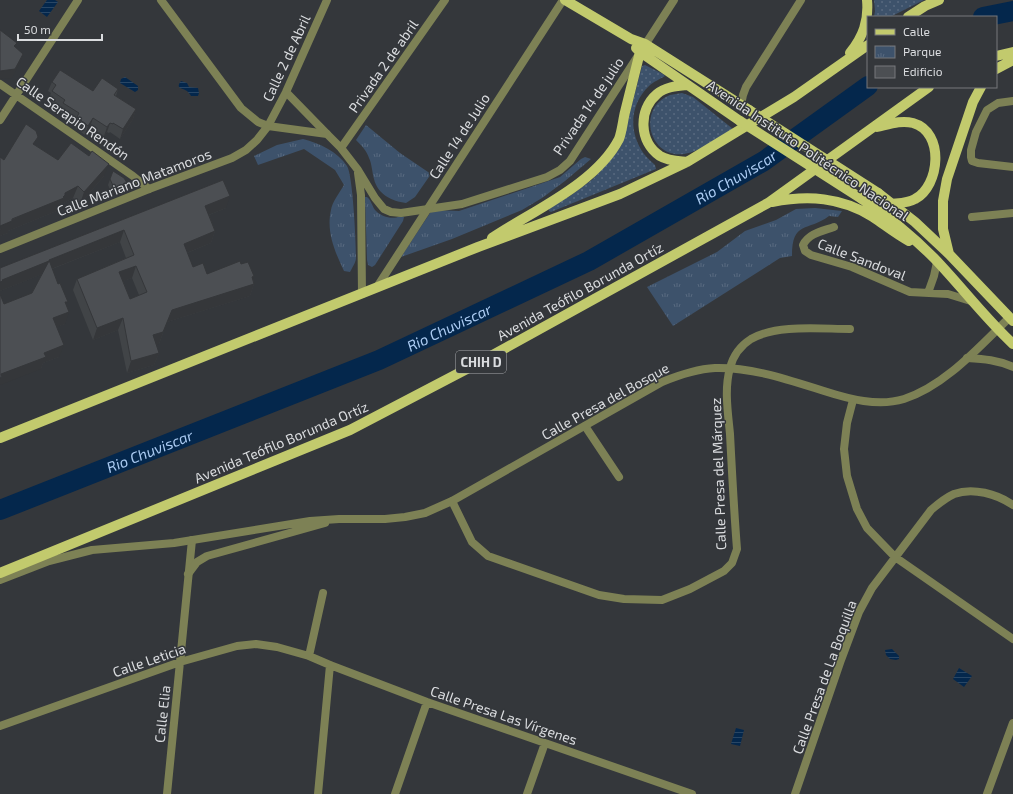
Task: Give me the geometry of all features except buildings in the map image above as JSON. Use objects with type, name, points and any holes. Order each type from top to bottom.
[{"type":"main road","name":"Avenida Instituto Politécnico Nacional","points":[[564,0],[631,39],[687,85],[876,209],[906,232],[935,259],[997,329],[1013,344]]},
{"type":"main road","points":[[867,0],[867,16]]},
{"type":"main road","points":[[910,16],[925,6],[939,0]]},
{"type":"main road","points":[[843,63],[859,42],[866,27],[867,18]]},
{"type":"main road","points":[[0,438],[478,247],[620,194],[687,162],[794,97],[867,46]]},
{"type":"main road","name":"Avenida Instituto Politécnico Nacional","points":[[642,48],[745,108],[878,194],[915,222],[1012,317]]},
{"type":"main road","points":[[478,247],[511,225],[552,202],[588,176],[610,153],[619,137],[642,48]]},
{"type":"main road","points":[[997,56],[1013,52]]},
{"type":"main road","points":[[997,69],[1013,60]]},
{"type":"main road","points":[[687,85],[670,87],[657,94],[647,107],[643,120],[644,132],[649,146],[660,156],[671,160],[687,162]]},
{"type":"main road","name":"Avenida Teófilo Borunda Ortíz","points":[[0,573],[350,430],[482,361],[768,203],[928,88]]},
{"type":"main road","points":[[949,254],[943,228],[944,194],[947,179],[973,102],[980,88]]},
{"type":"main road","points":[[872,129],[899,121],[915,124],[927,131],[936,148],[936,162],[932,177],[925,190],[916,199],[904,203],[891,204]]},
{"type":"main road","points":[[768,203],[791,198],[808,197],[830,200],[851,206],[872,217],[935,259]]},
{"type":"street","points":[[0,120],[78,0]]},
{"type":"street","points":[[161,0],[241,108],[258,122],[268,126],[327,134]]},
{"type":"street","name":"Calle 2 de Abril","points":[[268,126],[286,92],[327,0]]},
{"type":"street","name":"Privada 2 de abril","points":[[341,148],[445,0]]},
{"type":"street","name":"Calle 14 de Julio","points":[[377,287],[564,0]]},
{"type":"street","name":"Privada 14 de julio","points":[[427,209],[462,204],[547,177],[560,170],[570,161],[674,0]]},
{"type":"street","points":[[745,108],[743,95],[746,87],[801,0]]},
{"type":"street","name":"Calle Serapio Rendón","points":[[0,84],[133,176],[149,189]]},
{"type":"street","points":[[286,92],[341,148],[358,170],[375,198],[384,209],[391,212],[401,213],[427,209]]},
{"type":"street","points":[[1013,101],[998,103],[987,110],[976,132],[971,157],[972,161],[978,163],[1013,167]]},
{"type":"street","name":"Calle Mariano Matamoros","points":[[0,249],[149,189],[232,158],[246,150],[257,140],[268,126]]},
{"type":"street","points":[[358,170],[361,195],[362,294]]},
{"type":"street","points":[[972,217],[1013,213]]},
{"type":"street","name":"Calle Sandoval","points":[[834,227],[812,235],[806,240],[803,246],[806,251],[811,255],[859,270],[910,292],[928,293]]},
{"type":"street","points":[[935,259],[934,276],[928,293],[948,294],[974,302]]},
{"type":"street","name":"Calle Presa del Bosque","points":[[0,580],[49,561],[110,547],[154,546],[284,525],[339,519],[385,519],[415,516],[452,501],[662,382],[697,371],[714,368],[753,371],[775,376],[853,400],[883,402],[904,399],[922,392],[942,379],[1012,317]]},
{"type":"street","name":"Calle Presa del Márquez","points":[[452,501],[472,542],[488,556],[506,563],[599,595],[624,599],[662,600],[690,589],[724,571],[732,563],[737,549],[727,395],[730,369],[734,356],[741,347],[752,339],[773,332],[800,329],[850,329]]},
{"type":"street","points":[[967,358],[991,359],[1003,362],[1013,367]]},
{"type":"street","points":[[853,400],[847,424],[844,449],[847,476],[857,509],[867,528],[895,558],[1013,639]]},
{"type":"street","points":[[585,426],[619,476]]},
{"type":"street","name":"Calle Presa de La Boquilla","points":[[795,794],[841,660],[860,612],[872,588],[931,510],[943,500],[955,494],[970,492],[988,493],[1006,500],[1013,506]]},
{"type":"street","points":[[188,574],[197,562],[207,556],[305,530],[339,519]]},
{"type":"street","name":"Calle Elia","points":[[167,794],[192,540]]},
{"type":"street","points":[[309,656],[323,593]]},
{"type":"street","name":"Calle Leticia","points":[[0,726],[180,662],[237,646],[256,644],[278,647],[309,656]]},
{"type":"street","name":"Calle Presa Las Vírgenes","points":[[309,656],[426,702],[692,794]]},
{"type":"street","points":[[318,794],[330,665]]},
{"type":"street","points":[[395,794],[426,702]]},
{"type":"street","points":[[987,794],[1013,723]]},
{"type":"street","points":[[527,794],[545,743]]},
{"type":"street","points":[[662,794],[665,785]]},
{"type":"green space","points":[[874,0],[924,0],[892,16],[874,16]]},
{"type":"green space","points":[[645,65],[665,76],[651,85],[643,93],[638,101],[633,118],[635,137],[639,146],[645,155],[655,165],[656,169],[551,212],[549,211],[549,208],[570,196],[593,179],[621,146],[642,66]]},
{"type":"green space","points":[[682,93],[693,97],[733,129],[704,147],[684,154],[672,153],[662,149],[655,141],[651,131],[650,121],[653,110],[659,101],[670,95]]},
{"type":"green space","points":[[366,125],[400,153],[431,174],[415,197],[406,203],[396,201],[386,196],[376,185],[368,155],[364,148],[356,140]]},
{"type":"green space","points":[[303,139],[333,152],[339,156],[347,166],[351,182],[354,210],[356,258],[350,272],[344,271],[332,242],[330,218],[332,207],[334,200],[344,185],[335,170],[304,149],[258,165],[254,156],[277,145]]},
{"type":"green space","points":[[585,157],[591,159],[542,198],[522,210],[452,239],[401,257],[432,210],[459,211],[560,177]]},
{"type":"green space","points":[[365,197],[369,199],[381,215],[391,218],[400,216],[404,217],[403,221],[375,265],[372,267],[368,265],[367,260]]},
{"type":"green space","points":[[815,208],[842,211],[838,217],[829,216],[803,228],[798,232],[793,245],[792,256],[780,258],[673,326],[647,287],[717,252],[745,231],[776,220],[796,209]]},
{"type":"shaded area","points":[[47,0],[55,0],[58,2],[47,17],[39,11]]},
{"type":"shaded area","points":[[125,77],[138,86],[138,90],[135,92],[120,83],[121,79]]},
{"type":"shaded area","points":[[181,81],[187,83],[189,87],[198,88],[198,96],[191,96],[187,91],[180,88],[179,84]]},
{"type":"shaded area","points":[[892,649],[899,656],[899,659],[890,659],[886,655],[885,650]]},
{"type":"shaded area","points":[[959,668],[972,676],[964,687],[953,679]]},
{"type":"shaded area","points":[[736,728],[744,730],[740,746],[731,744]]},
{"type":"waterway","name":"Rio Chuviscar","points":[[988,16],[1013,11]]},
{"type":"waterway","name":"Rio Chuviscar","points":[[0,510],[379,360],[589,261],[764,161],[867,87]]}]
